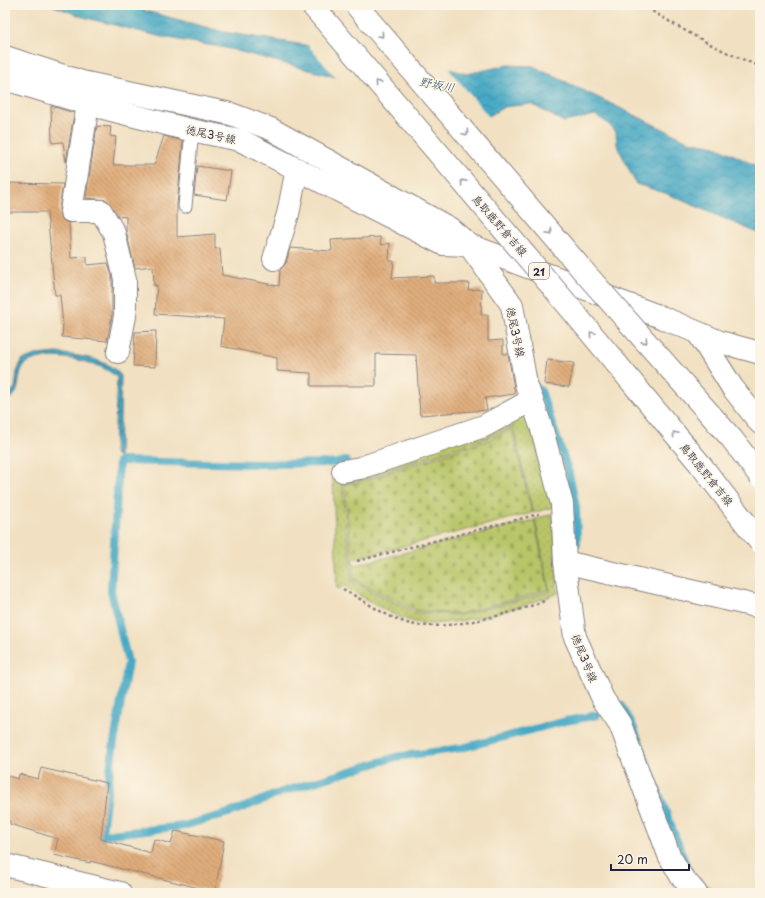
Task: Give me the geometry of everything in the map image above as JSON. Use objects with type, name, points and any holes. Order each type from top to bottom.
[{"type":"street","name":"鳥取鹿野倉吉線","points":[[312,5],[561,297],[700,464],[760,542]]},
{"type":"street","points":[[356,5],[585,273],[732,439],[760,476]]},
{"type":"street","points":[[5,57],[82,82],[231,114],[271,129],[449,228],[470,245],[720,342],[760,353]]},
{"type":"street","name":"徳尾3号線","points":[[5,79],[88,104],[192,130],[240,140],[442,244],[470,245],[512,305],[526,384],[541,426],[562,508],[565,562],[575,637],[603,699],[620,724],[669,855],[681,876],[696,893]]},
{"type":"street","points":[[88,104],[71,211],[101,211],[114,233],[124,279],[125,316],[118,352]]},
{"type":"street","points":[[274,259],[288,214],[297,169]]},
{"type":"street","points":[[698,333],[732,387],[760,423]]},
{"type":"street","points":[[342,471],[360,468],[484,426],[532,400]]},
{"type":"street","points":[[565,562],[760,606]]},
{"type":"street","points":[[5,865],[120,893]]},
{"type":"lane","points":[[184,206],[192,130]]},
{"type":"path","points":[[642,5],[698,39],[729,54],[760,66]]},
{"type":"path","points":[[357,561],[562,508]]},
{"type":"path","points":[[343,589],[389,615],[410,623],[424,626],[442,625],[478,619],[533,606],[569,592]]},
{"type":"green space","points":[[527,411],[553,507],[533,513],[513,427],[487,438],[360,480],[342,483],[352,581],[414,612],[461,615],[550,592],[535,519],[553,514],[558,593],[528,604],[489,615],[433,624],[409,621],[389,612],[343,585],[340,589],[337,588],[333,479],[341,478]]},
{"type":"green space","points":[[512,429],[532,513],[353,559],[355,565],[534,520],[549,590],[460,614],[415,610],[354,580],[344,484],[360,482],[488,440]]},
{"type":"water","name":"野坂川","points":[[51,5],[124,5],[224,32],[446,68],[467,74],[508,65],[533,66],[688,141],[716,146],[760,168],[760,234],[665,193],[636,184],[617,145],[616,132],[606,122],[595,115],[564,122],[531,104],[504,107],[487,117],[226,48],[162,37],[83,17]]},
{"type":"water","points":[[57,353],[83,357],[101,362],[108,365],[121,376],[119,459],[114,452],[117,378],[110,372],[88,362],[74,359],[47,357],[36,359],[27,363],[23,367],[15,394],[5,401],[5,397],[15,388],[17,372],[22,360],[35,355]]},
{"type":"pier","points":[[306,43],[446,66],[490,118],[487,119],[336,78]]},
{"type":"building","points":[[51,106],[74,113],[66,162],[63,142],[52,143]]},
{"type":"building","points":[[97,126],[111,127],[110,136],[116,137],[113,165],[154,165],[164,136],[183,141],[177,205],[177,237],[215,234],[215,249],[220,248],[222,275],[279,286],[280,270],[286,263],[290,248],[332,251],[331,240],[380,237],[381,245],[390,243],[389,261],[394,261],[392,278],[434,276],[434,283],[469,283],[468,290],[482,289],[481,315],[488,315],[488,341],[503,340],[503,354],[508,354],[515,394],[485,398],[487,410],[420,415],[416,355],[376,354],[376,386],[311,386],[311,373],[277,371],[277,358],[221,346],[224,319],[155,314],[157,285],[154,286],[153,266],[135,268],[126,231],[126,217],[118,216],[107,200],[86,198]]},
{"type":"building","points":[[197,166],[231,171],[227,200],[194,195]]},
{"type":"building","points":[[5,183],[63,184],[59,209],[60,216],[64,221],[69,223],[71,258],[87,257],[87,265],[108,263],[112,276],[112,315],[107,341],[62,337],[63,325],[60,295],[55,295],[47,212],[5,212]]},
{"type":"building","points":[[156,331],[155,367],[133,366],[135,332]]},
{"type":"building","points":[[547,360],[574,363],[569,387],[544,384]]},
{"type":"building","points":[[41,768],[107,783],[101,839],[151,853],[154,839],[171,844],[175,831],[224,841],[215,892],[90,861],[90,863],[54,855],[58,839],[10,824],[10,821],[5,820],[5,775],[18,779],[19,774],[38,779]]},
{"type":"waterway","points":[[536,387],[541,391],[569,473],[576,507],[577,544]]},
{"type":"waterway","points":[[121,461],[256,464],[337,463],[346,461]]},
{"type":"waterway","points":[[101,840],[113,748],[128,662],[111,591],[119,462]]},
{"type":"waterway","points":[[621,705],[633,726],[688,870]]},
{"type":"waterway","points":[[102,835],[183,826],[232,812],[282,792],[396,757],[462,748],[566,721],[597,715]]},
{"type":"waterway","points":[[698,882],[711,893]]}]
